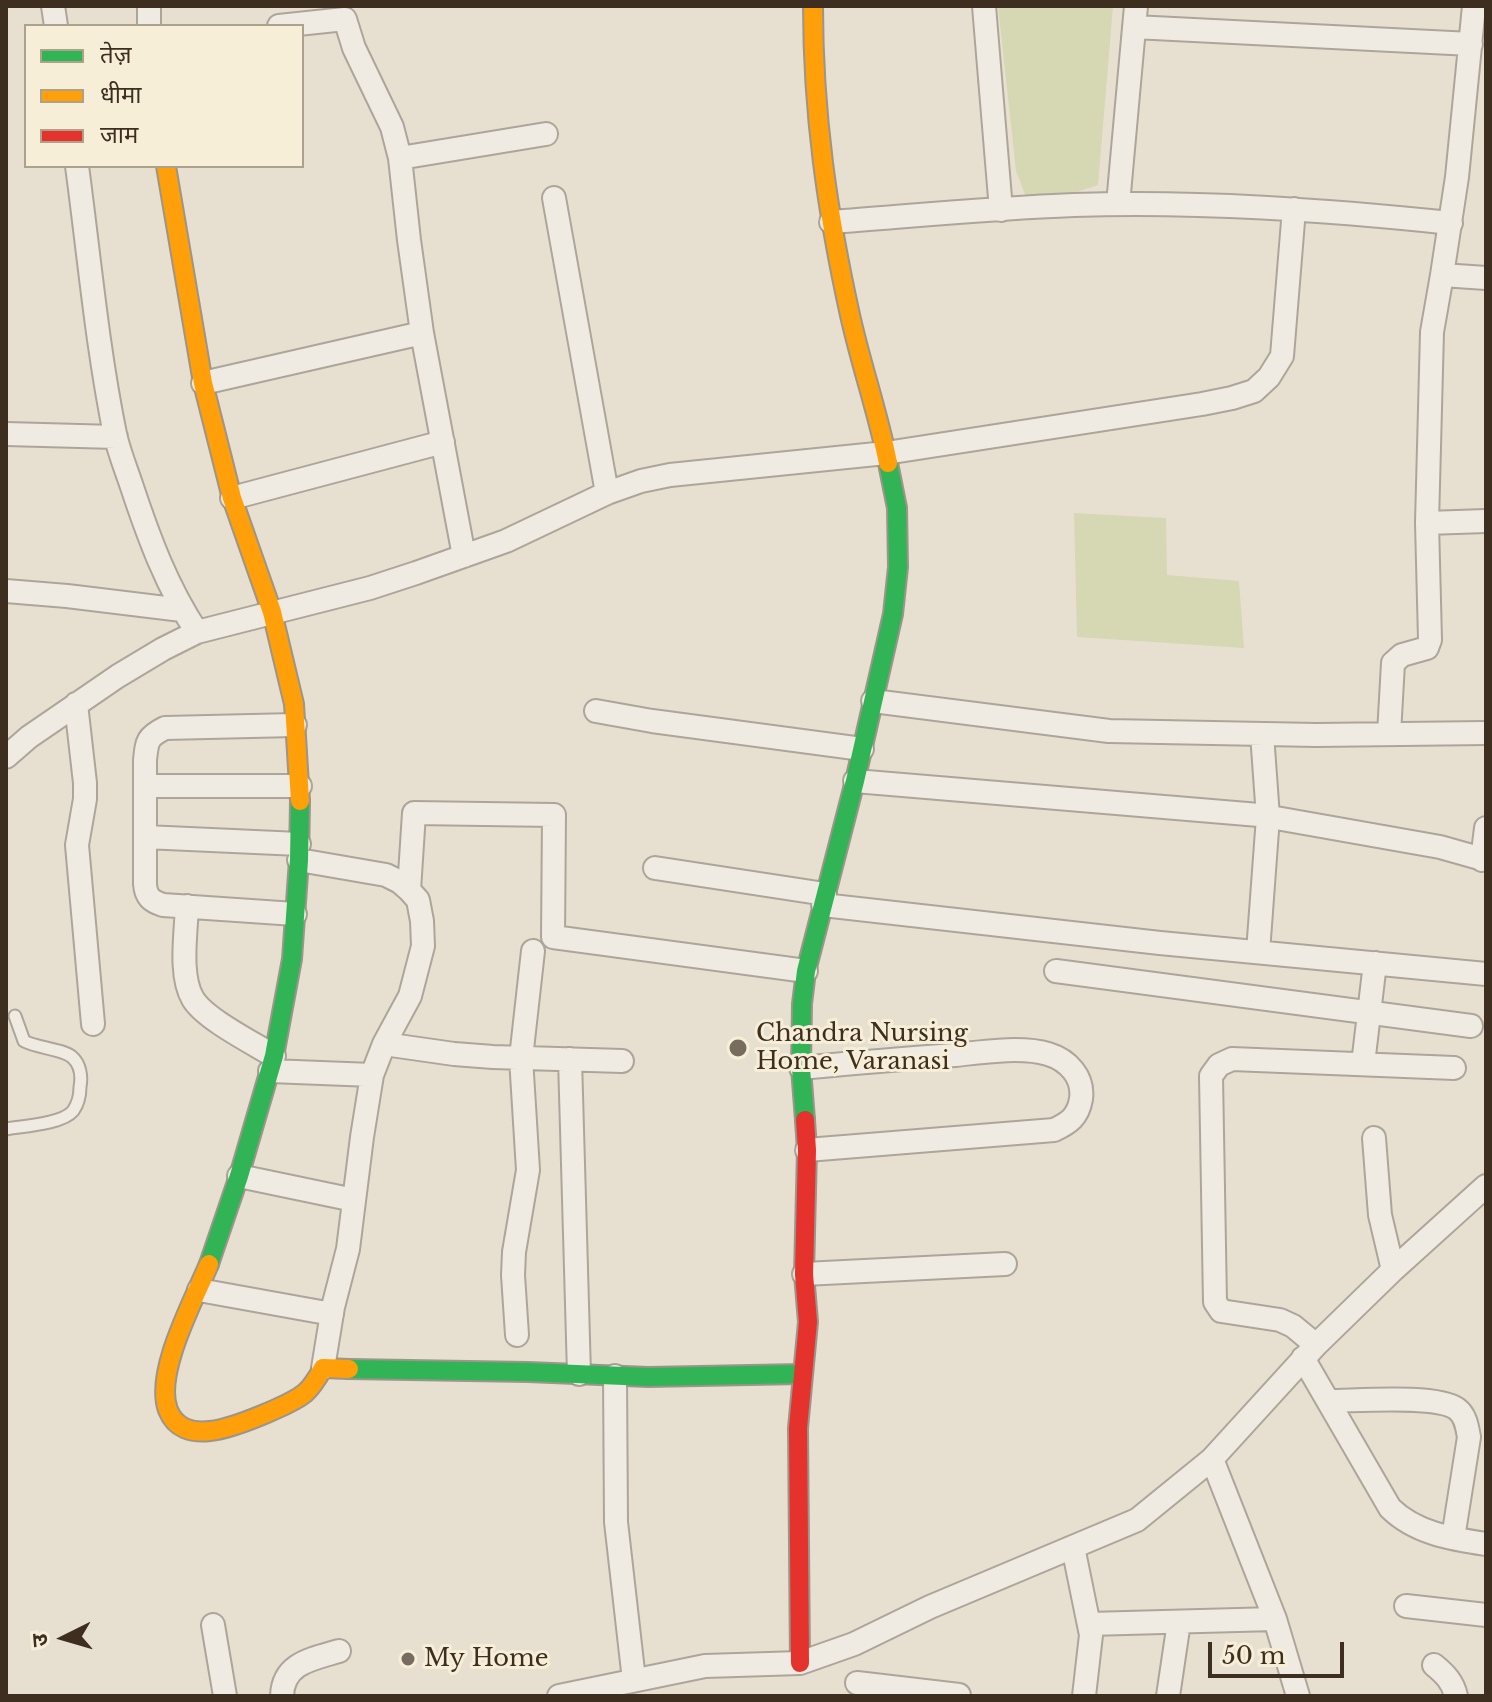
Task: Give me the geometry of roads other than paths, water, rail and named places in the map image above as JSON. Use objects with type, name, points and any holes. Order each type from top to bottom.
[{"type":"street","points":[[800,1663],[798,1428],[808,1322],[804,1274],[807,1150],[801,1068],[802,1004],[806,971],[855,781],[893,614],[898,567],[897,508],[886,453],[850,317],[819,143],[813,6]]},
{"type":"street","points":[[984,6],[1001,210]]},
{"type":"street","points":[[1389,734],[1393,663],[1397,657],[1427,648],[1430,640],[1427,523],[1432,332],[1451,223],[1474,6]]},
{"type":"street","points":[[289,24],[346,13],[358,57],[392,127],[400,158],[422,333],[464,556]]},
{"type":"street","points":[[1118,204],[1135,17],[1471,44]]},
{"type":"street","points":[[400,158],[546,134]]},
{"type":"street","points":[[77,168],[98,331],[116,437],[165,577],[197,632]]},
{"type":"street","points":[[145,837],[299,852],[386,875],[400,882],[418,900],[422,921],[423,946],[410,996],[384,1044],[372,1075],[348,1249],[323,1368],[316,1384],[300,1398],[238,1426],[212,1432],[194,1431],[174,1421],[168,1411],[166,1377],[169,1361],[199,1290],[239,1176],[272,1064],[292,959],[299,852],[300,786],[294,704],[272,612],[232,498],[203,383],[166,168]]},
{"type":"street","points":[[554,198],[607,493]]},
{"type":"street","points":[[831,222],[1118,204],[1294,209],[1451,223]]},
{"type":"street","points":[[6,757],[29,737],[118,676],[197,632],[370,588],[506,541],[607,493],[641,481],[670,475],[886,453],[1202,404],[1254,391],[1269,377],[1282,356],[1294,209]]},
{"type":"street","points":[[1442,275],[1486,278]]},
{"type":"street","points":[[203,383],[422,333]]},
{"type":"street","points":[[6,434],[116,437]]},
{"type":"street","points":[[232,498],[443,442]]},
{"type":"street","points":[[1427,523],[1486,521]]},
{"type":"street","points":[[6,591],[182,610]]},
{"type":"street","points":[[873,701],[1109,731],[1486,733]]},
{"type":"street","points":[[76,704],[85,783],[77,845],[93,1024]]},
{"type":"street","points":[[596,711],[862,749]]},
{"type":"street","points":[[295,725],[165,728],[153,734],[147,742],[145,786],[146,894],[153,901],[163,905],[295,914]]},
{"type":"street","points":[[1258,952],[1268,817],[1262,734]]},
{"type":"street","points":[[855,781],[1268,817],[1440,847],[1484,860],[1486,828]]},
{"type":"street","points":[[145,786],[300,786]]},
{"type":"street","points":[[409,890],[414,813],[554,815],[553,937],[806,971]]},
{"type":"street","points":[[655,868],[824,899],[1160,943],[1486,974]]},
{"type":"street","points":[[187,906],[185,958],[188,984],[193,998],[204,1012],[272,1064],[372,1075]]},
{"type":"street","points":[[517,1335],[514,1252],[528,1170],[521,1058],[533,951]]},
{"type":"street","points":[[1363,1064],[1375,963]]},
{"type":"street","points":[[1056,971],[1471,1026]]},
{"type":"street","points":[[384,1044],[454,1054],[622,1061]]},
{"type":"street","points":[[801,1068],[989,1052],[1045,1053],[1073,1069],[1082,1095],[1078,1112],[1069,1123],[1054,1130],[807,1150]]},
{"type":"street","points":[[570,1059],[579,1374]]},
{"type":"street","points":[[1454,1068],[1232,1059],[1219,1065],[1211,1076],[1215,1302],[1221,1311],[1280,1320],[1293,1326],[1310,1352],[1328,1401],[1390,1508],[1402,1520],[1422,1530],[1486,1544]]},
{"type":"street","points":[[1374,1138],[1380,1215],[1393,1270]]},
{"type":"street","points":[[239,1176],[354,1200]]},
{"type":"street","points":[[559,1696],[705,1666],[800,1663],[854,1644],[930,1607],[1137,1520],[1212,1459],[1310,1352],[1393,1270],[1486,1186]]},
{"type":"street","points":[[804,1274],[1005,1264]]},
{"type":"street","points":[[199,1290],[332,1314]]},
{"type":"street","points":[[323,1368],[648,1377],[802,1374]]},
{"type":"street","points":[[615,1376],[616,1522],[634,1680]]},
{"type":"street","points":[[1328,1401],[1422,1400],[1443,1403],[1458,1410],[1466,1421],[1469,1437],[1453,1538]]},
{"type":"street","points":[[1212,1459],[1275,1619],[1298,1696]]},
{"type":"street","points":[[1073,1547],[1091,1635],[1084,1696]]},
{"type":"street","points":[[1406,1606],[1486,1615]]},
{"type":"street","points":[[1089,1624],[1275,1619]]},
{"type":"street","points":[[1168,1696],[1179,1622]]},
{"type":"street","points":[[213,1625],[225,1696]]},
{"type":"street","points":[[854,1644],[858,1690],[964,1696]]},
{"type":"street","points":[[282,1696],[284,1680],[291,1670],[309,1660],[339,1651]]},
{"type":"street","points":[[1434,1665],[1445,1674],[1456,1696]]},
{"type":"lane","points":[[6,1129],[61,1119],[72,1112],[79,1098],[81,1081],[79,1068],[72,1057],[24,1041],[15,1016]]},
{"type":"place","name":"Chandra Nursing Home, Varanasi","points":[[738,1048]]},
{"type":"place","name":"My Home","points":[[408,1659]]}]
